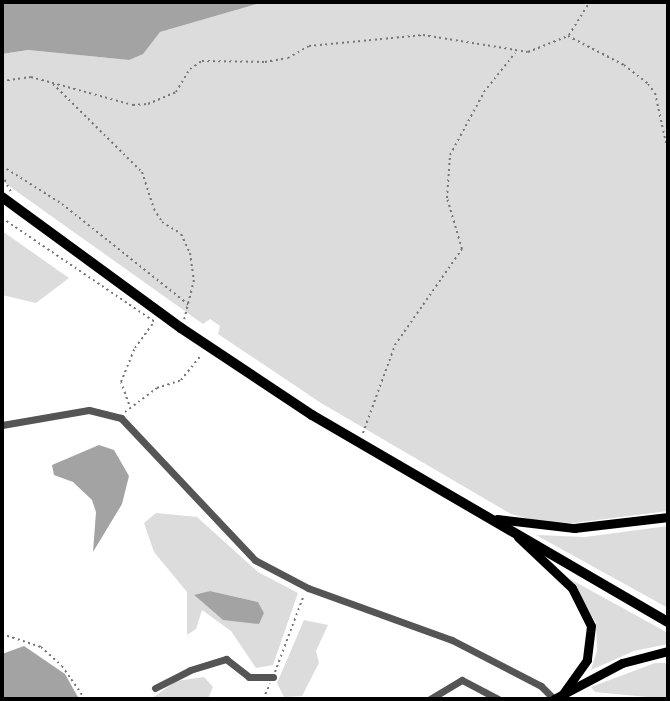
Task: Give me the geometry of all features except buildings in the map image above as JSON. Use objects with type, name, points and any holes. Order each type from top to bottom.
[{"type":"highway","points":[[4,199],[159,318],[181,328],[358,444],[668,622]]},
{"type":"main road","points":[[460,503],[512,524],[537,526],[574,528],[668,517]]},
{"type":"main road","points":[[518,537],[572,588],[591,626],[587,660],[557,698]]},
{"type":"main road","points":[[557,698],[622,663],[668,652]]},
{"type":"street","points":[[2,425],[89,410],[121,418],[153,449],[228,537],[255,561],[308,589],[440,634],[521,674],[557,698]]},
{"type":"street","points":[[155,688],[190,670],[226,659],[249,677],[273,677]]},
{"type":"street","points":[[430,699],[462,680],[498,699]]},
{"type":"path","points":[[2,81],[31,77],[148,104],[176,92],[190,69],[202,61],[265,62],[288,58],[309,46],[423,35],[459,37],[516,52],[537,50],[568,36],[590,2]]},
{"type":"path","points":[[568,36],[635,72],[648,84],[654,93],[668,152]]},
{"type":"path","points":[[358,444],[395,345],[462,250],[447,198],[450,155],[484,92],[516,52]]},
{"type":"path","points":[[52,84],[142,172],[162,222],[181,234],[190,253],[194,280],[181,328]]},
{"type":"path","points":[[2,166],[62,204],[189,305]]},
{"type":"path","points":[[668,172],[668,198]]},
{"type":"path","points":[[2,175],[11,191],[4,199]]},
{"type":"path","points":[[2,218],[159,318],[144,332],[121,382],[129,405]]},
{"type":"path","points":[[121,418],[129,405],[157,387],[181,380],[208,347]]},
{"type":"path","points":[[263,699],[308,589]]},
{"type":"path","points":[[2,634],[41,648],[62,666],[85,699]]},
{"type":"shaded area","points":[[2,2],[264,2],[160,32],[143,54],[129,60],[28,50],[2,54]]},
{"type":"shaded area","points":[[264,2],[668,2],[668,511],[574,523],[540,522],[511,514],[321,403],[218,334],[220,326],[210,319],[203,324],[2,181],[2,54],[28,50],[129,60],[160,32]]},
{"type":"shaded area","points":[[2,231],[69,278],[36,303],[2,295]]},
{"type":"shaded area","points":[[99,445],[114,450],[129,476],[122,504],[93,552],[96,512],[92,500],[73,482],[54,475],[52,465]]},
{"type":"shaded area","points":[[156,513],[197,517],[258,572],[298,593],[273,665],[256,668],[231,631],[202,610],[196,629],[187,635],[187,592],[154,552],[144,523]],"holes":[[[210,591],[258,602],[264,613],[223,620],[195,596]]]},
{"type":"shaded area","points":[[668,526],[668,608],[536,535],[585,537]]},
{"type":"shaded area","points":[[570,579],[668,633],[668,644],[634,651],[591,670],[597,651],[596,623]]},
{"type":"shaded area","points":[[210,591],[258,602],[264,613],[259,624],[223,620],[194,595]]},
{"type":"shaded area","points":[[304,620],[328,625],[316,651],[319,663],[302,696],[284,697],[277,683]]},
{"type":"shaded area","points":[[24,646],[65,674],[79,699],[2,699],[2,654]]},
{"type":"shaded area","points":[[655,663],[668,663],[668,699],[595,692],[591,687]]},
{"type":"shaded area","points":[[204,677],[213,687],[208,699],[151,699],[176,681]]}]
